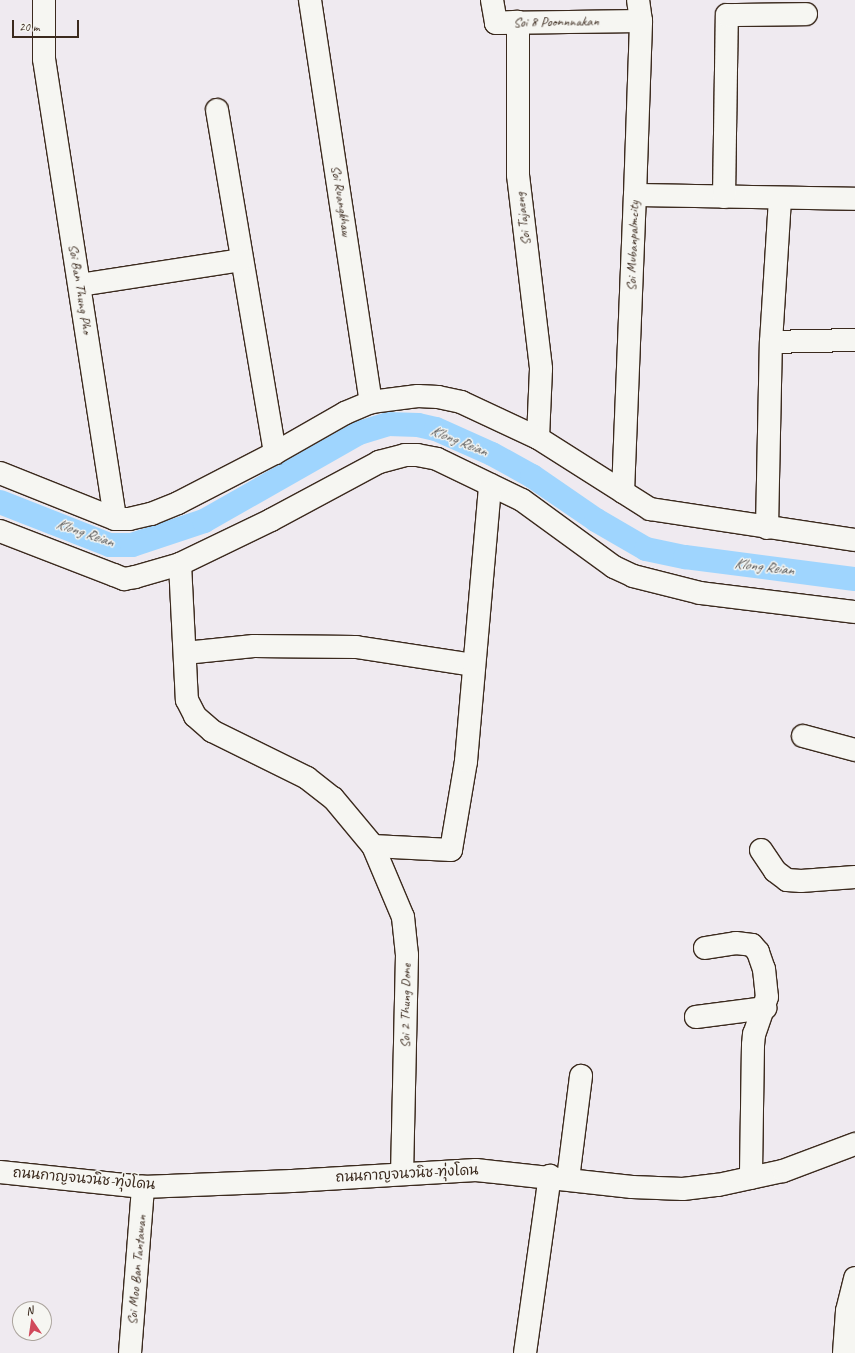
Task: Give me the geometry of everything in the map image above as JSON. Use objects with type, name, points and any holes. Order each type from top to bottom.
[{"type":"street","name":"Soi Ban Thung Pho","points":[[44,0],[44,59],[115,519]]},
{"type":"street","name":"Soi Ruangkhaw","points":[[310,0],[371,402]]},
{"type":"street","name":"Soi 8 Poonnnakan","points":[[492,0],[496,23],[639,10]]},
{"type":"street","name":"Soi Mubanpalmcity","points":[[623,492],[635,195],[639,10]]},
{"type":"street","points":[[724,197],[727,15],[806,14]]},
{"type":"street","name":"Soi Tajaeng","points":[[518,22],[518,176],[541,369],[538,438]]},
{"type":"street","points":[[217,110],[241,260],[275,453]]},
{"type":"street","points":[[635,195],[855,199]]},
{"type":"street","points":[[767,528],[771,342],[780,198]]},
{"type":"street","points":[[80,285],[241,260]]},
{"type":"street","points":[[771,342],[855,340]]},
{"type":"street","points":[[0,473],[115,519],[129,519],[157,511],[275,453],[345,413],[371,402],[418,396],[450,399],[538,438],[650,509],[767,528],[855,540]]},
{"type":"street","points":[[0,531],[124,578],[180,564],[270,520],[379,462],[405,455],[428,456],[522,500],[614,567],[633,576],[700,593],[855,612]]},
{"type":"street","points":[[374,846],[451,850],[466,761],[473,665],[490,484]]},
{"type":"street","name":"Soi 2 Thung Done","points":[[180,564],[187,700],[202,725],[317,784],[342,807],[374,846],[406,928],[402,1173]]},
{"type":"street","points":[[185,653],[254,646],[356,647],[473,665]]},
{"type":"street","points":[[803,736],[855,750]]},
{"type":"street","points":[[761,850],[778,875],[787,880],[801,881],[855,877]]},
{"type":"street","points":[[705,948],[736,943],[752,945],[758,952],[764,969],[766,987],[765,1008],[757,1025],[753,1045],[751,1178]]},
{"type":"street","points":[[696,1017],[765,1008]]},
{"type":"street","points":[[526,1353],[559,1178],[581,1076]]},
{"type":"street","name":"ถนนกาญจนวนิช-ทุ่งโดน","points":[[1,1167],[143,1187],[292,1181],[402,1173],[476,1170],[632,1187],[683,1189],[751,1178],[809,1162],[855,1144]]},
{"type":"street","name":"Soi Moo Ban Tantawan","points":[[130,1353],[143,1187]]},
{"type":"street","points":[[844,1353],[846,1311],[855,1278]]},
{"type":"waterway","name":"Klong Reian","points":[[0,502],[110,545],[132,545],[204,521],[359,433],[388,424],[418,425],[436,429],[492,454],[532,476],[596,520],[646,549],[685,557],[855,579]]}]
